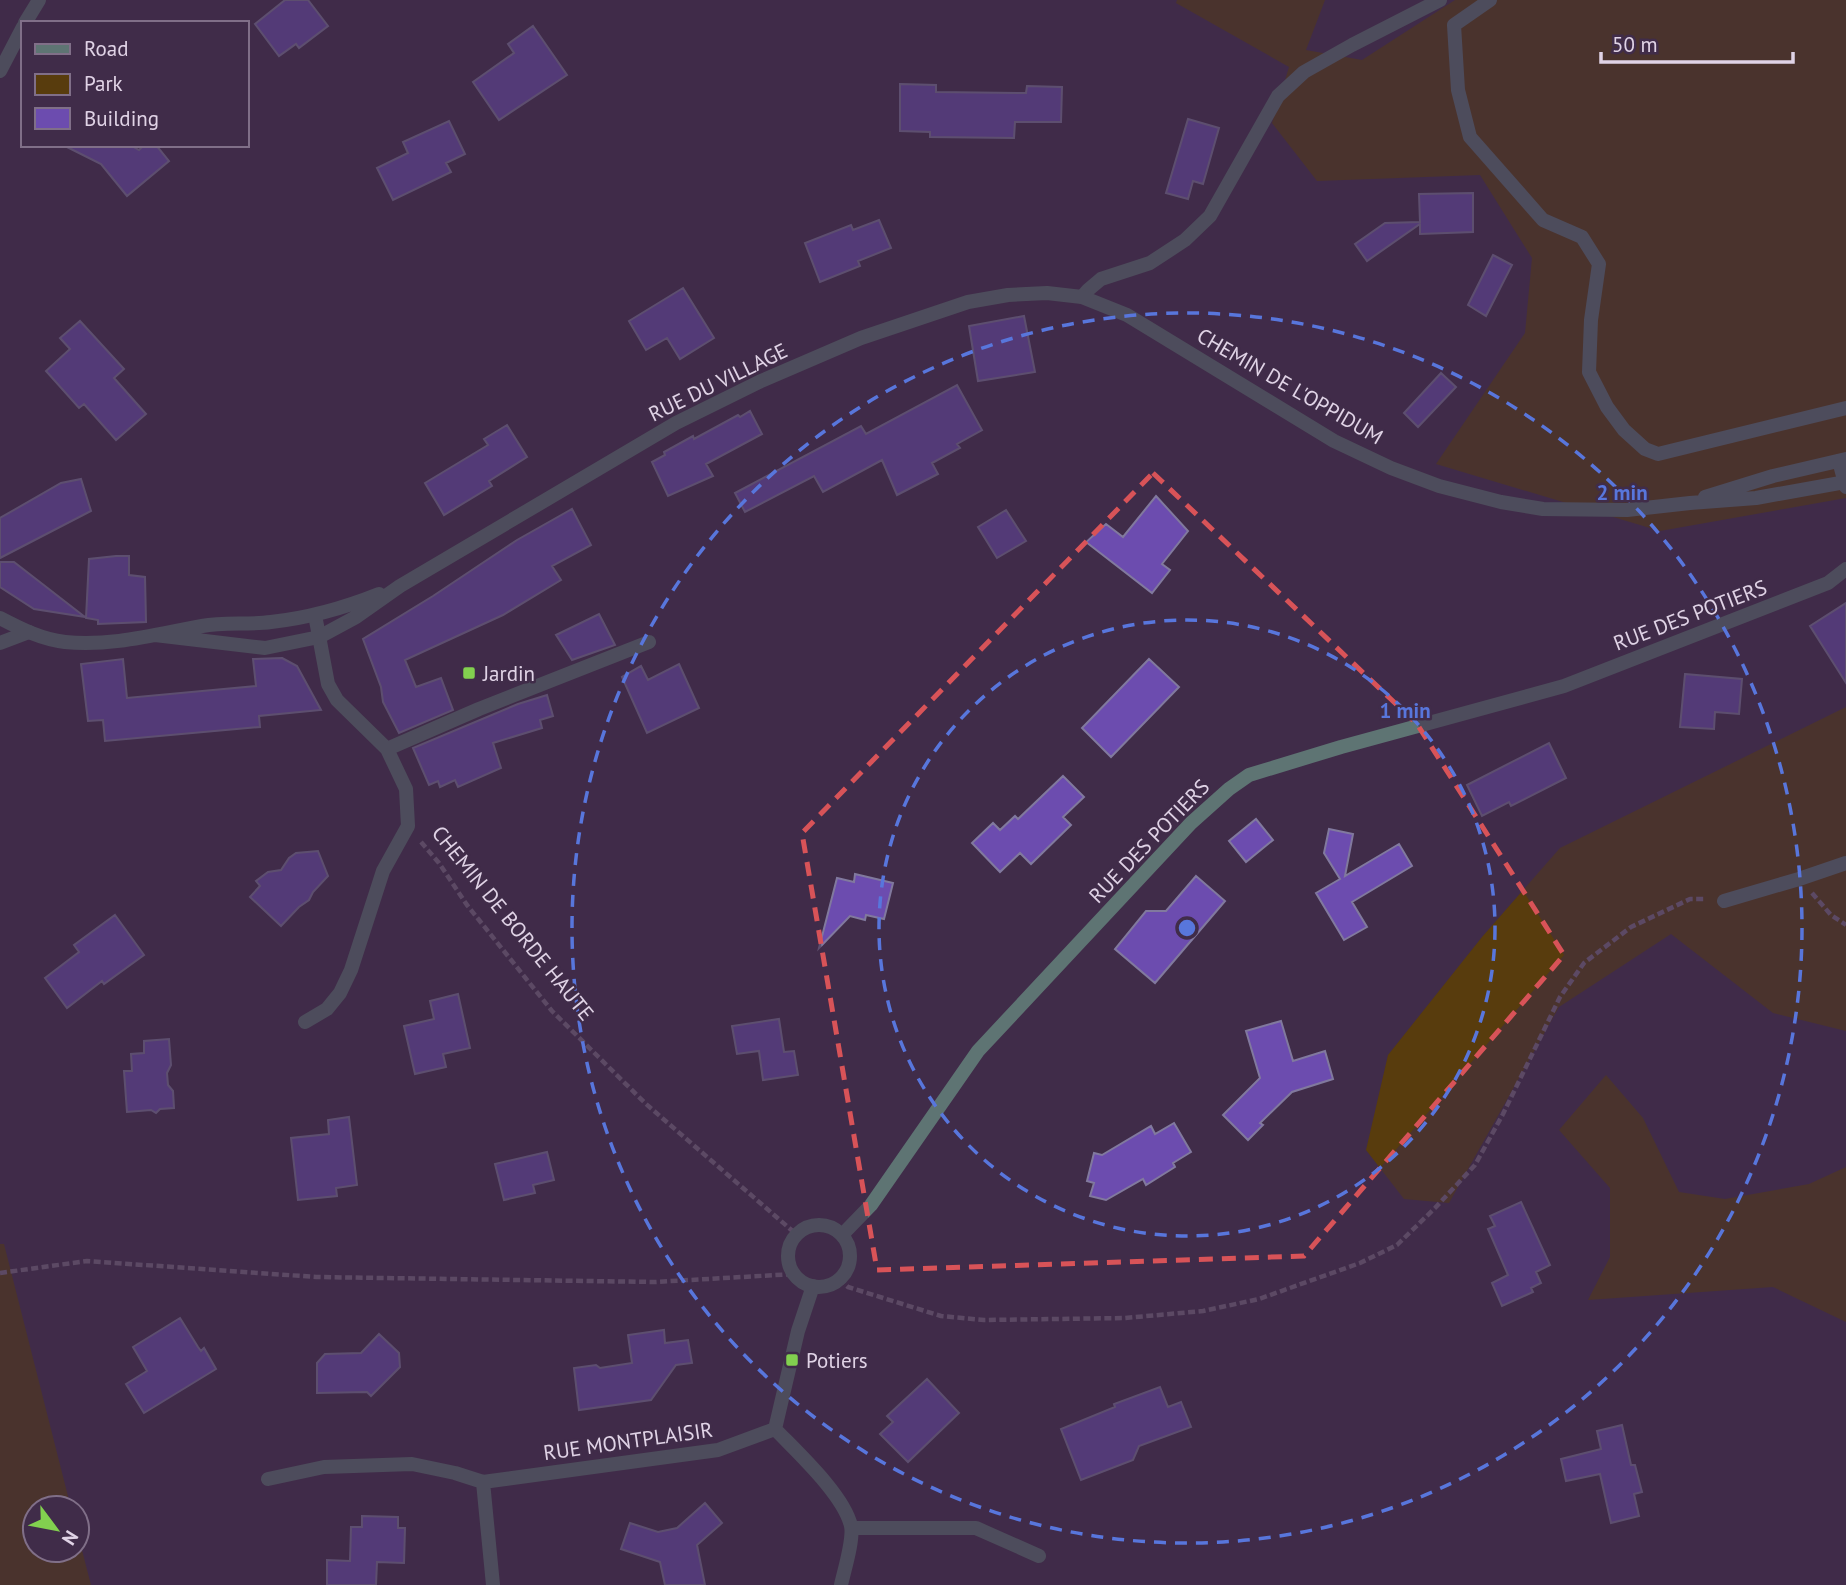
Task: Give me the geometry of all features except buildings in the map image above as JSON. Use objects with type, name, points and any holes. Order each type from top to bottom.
[{"type":"street","points":[[26,21],[39,0]]},
{"type":"street","points":[[1082,297],[1101,279],[1150,263],[1185,240],[1210,216],[1278,96],[1304,72],[1440,0]]},
{"type":"street","points":[[1490,0],[1454,25],[1458,90],[1470,137],[1542,220],[1582,237],[1599,264],[1591,320],[1589,372],[1607,407],[1624,430],[1645,449],[1658,454],[1846,408]]},
{"type":"street","points":[[0,71],[21,31]]},
{"type":"street","name":"RUE DU VILLAGE","points":[[155,635],[265,648],[319,637],[676,422],[759,382],[861,338],[968,302],[1008,295],[1047,293],[1082,297]]},
{"type":"street","name":"CHEMIN DE L'OPPIDUM","points":[[1082,297],[1126,315],[1334,440],[1391,468],[1501,502],[1543,509],[1627,510],[1756,498],[1846,484]]},
{"type":"street","points":[[1842,460],[1846,484]]},
{"type":"street","name":"CHEMIN DE L'OPPIDUM","points":[[1690,503],[1762,479],[1842,460]]},
{"type":"street","name":"RUE DES POTIERS","points":[[842,1236],[871,1205],[978,1051],[1191,823],[1228,789],[1249,775],[1564,686],[1828,583],[1846,569]]},
{"type":"street","name":"RUE DU VILLAGE","points":[[0,618],[47,639],[99,642],[205,626],[273,622],[315,615],[352,605],[400,586]]},
{"type":"street","name":"CHEMIN DE BORDE HAUTE","points":[[315,615],[328,684],[337,700],[387,750],[406,789],[408,826]]},
{"type":"street","points":[[0,643],[29,632]]},
{"type":"street","points":[[387,750],[479,709],[649,642]]},
{"type":"street","points":[[305,1022],[327,1009],[340,993],[351,970],[383,872],[408,826]]},
{"type":"street","points":[[1724,901],[1799,880],[1846,863]]},
{"type":"street","points":[[820,1225],[832,1228],[842,1236],[848,1246],[849,1258],[839,1279],[831,1284],[813,1286],[802,1282],[793,1274],[788,1261],[789,1247],[796,1234],[807,1227],[820,1225]]},
{"type":"street","points":[[813,1286],[775,1429],[829,1488],[852,1528],[841,1585]]},
{"type":"street","name":"RUE MONTPLAISIR","points":[[268,1479],[324,1467],[412,1464],[483,1482],[718,1450],[775,1429]]},
{"type":"street","points":[[483,1482],[493,1585]]},
{"type":"street","points":[[852,1528],[976,1528],[1039,1556]]},
{"type":"path","name":"CHEMIN DE BORDE HAUTE","points":[[408,826],[552,1011],[646,1104],[796,1234]]},
{"type":"path","points":[[1799,880],[1831,915],[1846,925]]},
{"type":"path","points":[[839,1279],[848,1287],[941,1316],[984,1320],[1125,1318],[1203,1311],[1259,1299],[1360,1263],[1397,1245],[1475,1165],[1560,997],[1584,963],[1632,927],[1690,898],[1724,901]]},
{"type":"path","points":[[0,1273],[87,1261],[316,1277],[655,1282],[793,1274]]},
{"type":"highlighted area","points":[[1153,473],[1417,724],[1564,955],[1304,1256],[877,1270],[802,833]]},
{"type":"green space","points":[[1177,0],[1325,0],[1306,50],[1362,60],[1455,0],[1846,0],[1846,498],[1660,531],[1436,464],[1525,333],[1532,258],[1480,175],[1317,181],[1272,123],[1289,67],[1176,3]]},
{"type":"green space","points":[[1846,707],[1846,1031],[1773,1013],[1671,934],[1559,1007],[1449,1203],[1404,1199],[1366,1150],[1388,1055],[1482,937],[1560,848]]},
{"type":"green space","points":[[1606,1075],[1643,1118],[1679,1192],[1725,1199],[1809,1184],[1846,1167],[1846,1322],[1773,1287],[1588,1300],[1610,1257],[1610,1188],[1559,1130]]},
{"type":"green space","points":[[0,1244],[4,1244],[67,1494],[21,1494],[21,1564],[86,1564],[91,1585],[0,1585]]},
{"type":"place","name":"Jardin","points":[[469,673]]},
{"type":"place","name":"Potiers","points":[[792,1360]]}]
